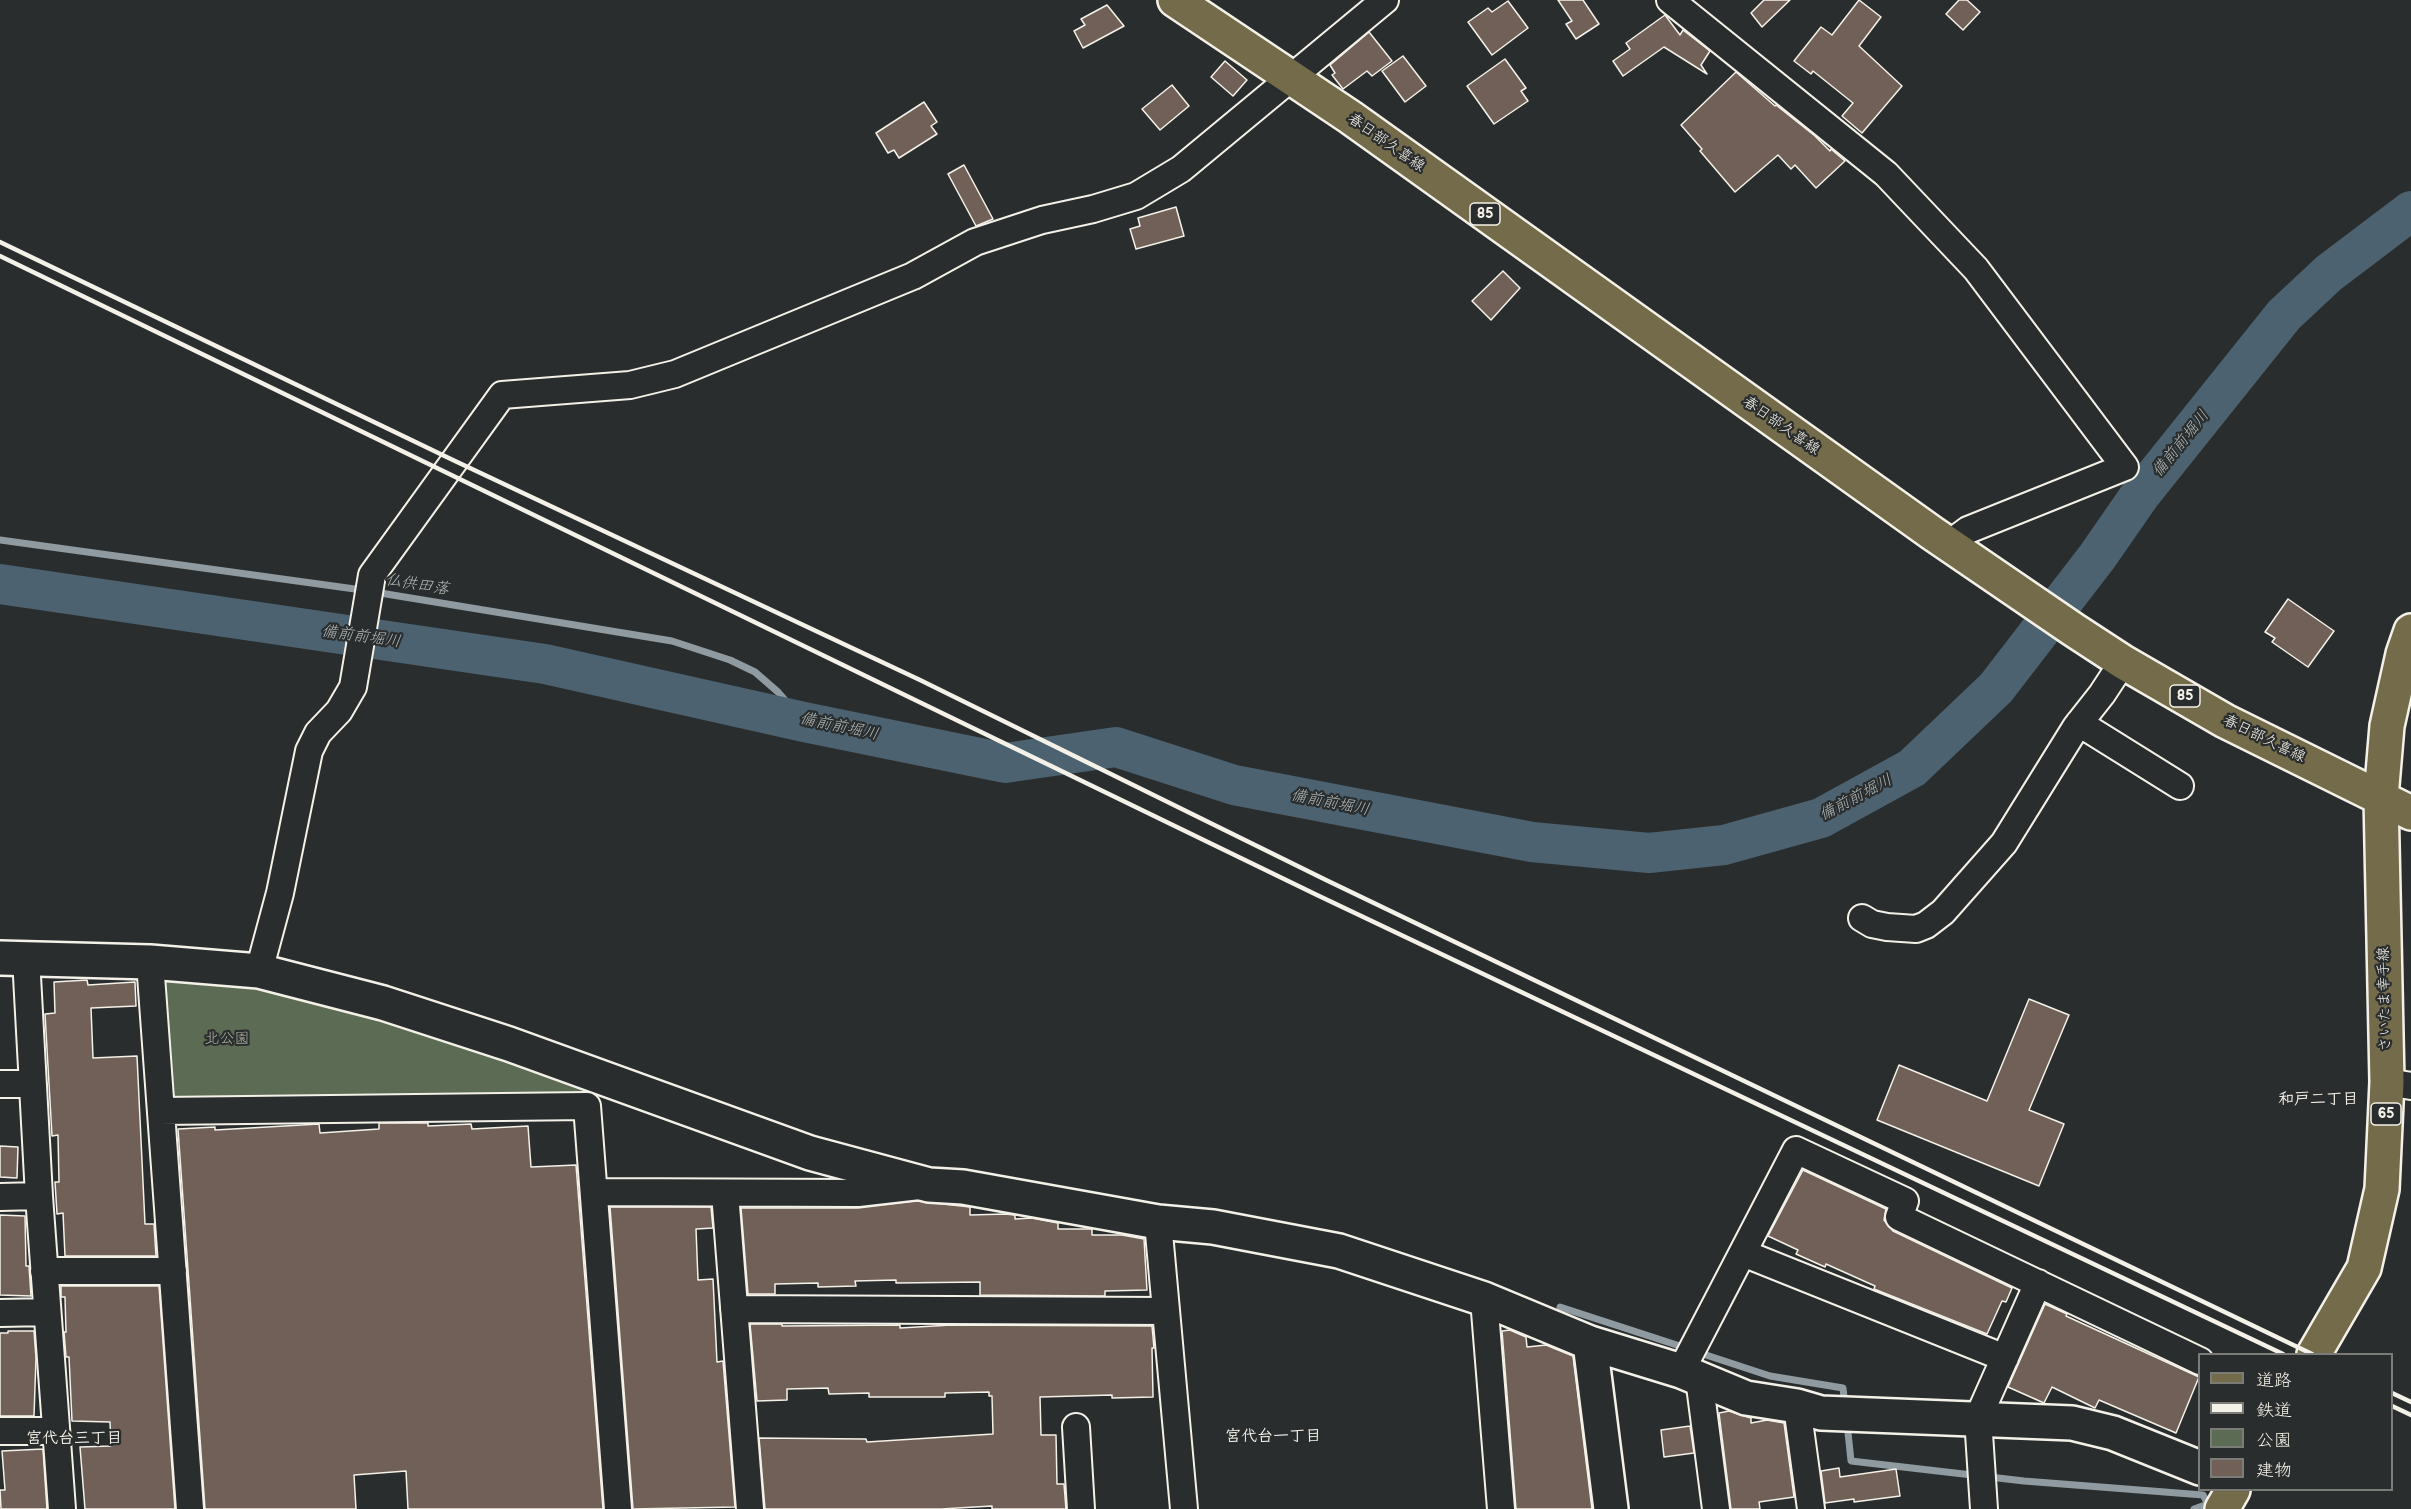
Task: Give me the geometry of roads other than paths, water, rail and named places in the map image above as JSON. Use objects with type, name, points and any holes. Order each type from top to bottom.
[{"type":"main road","name":"春日部久喜線","points":[[1175,0],[1350,117],[1949,544],[2074,630],[2123,662],[2225,721],[2411,813]]},
{"type":"main road","name":"さいたま幸手線","points":[[2315,1353],[2364,1268],[2382,1189],[2399,1084],[2381,797],[2387,726],[2411,631]]},
{"type":"main road","points":[[2222,1509],[2232,1491]]},
{"type":"street","points":[[259,971],[280,893],[309,751],[318,733],[339,711],[353,687],[372,575],[502,395],[630,385],[675,374],[913,276],[975,243],[1042,220],[1136,196],[1181,169],[1385,0]]},
{"type":"street","points":[[1670,0],[1886,174],[1976,269],[2125,467],[1968,530],[1949,544]]},
{"type":"street","points":[[1862,918],[1872,924],[1916,929],[1926,926],[1943,912],[2004,843],[2079,723],[2123,662]]},
{"type":"street","points":[[2079,723],[2180,786]]},
{"type":"street","points":[[62,1509],[33,1084],[13,958],[150,962],[259,971],[382,1003],[509,1044],[810,1153],[929,1185]]},
{"type":"street","points":[[150,962],[189,1509]]},
{"type":"street","points":[[0,1084],[33,1084]]},
{"type":"street","points":[[161,1111],[587,1106],[618,1509]]},
{"type":"street","points":[[1716,1509],[1690,1375],[1743,1253],[1796,1150],[1905,1201],[1899,1217],[2198,1361]]},
{"type":"street","points":[[594,1192],[858,1193],[929,1185],[963,1187],[1158,1222],[1214,1227],[1339,1251],[1484,1299],[1590,1343],[1690,1375],[1746,1398],[1797,1406],[1821,1413],[2072,1423],[2113,1432],[2198,1468]]},
{"type":"street","points":[[725,1193],[750,1509]]},
{"type":"street","points":[[0,1197],[39,1197]]},
{"type":"street","points":[[1158,1222],[1184,1509]]},
{"type":"street","points":[[1743,1253],[2005,1358]]},
{"type":"street","points":[[44,1271],[173,1271]]},
{"type":"street","points":[[1984,1509],[1978,1419],[2038,1283]]},
{"type":"street","points":[[1484,1299],[1501,1509]]},
{"type":"street","points":[[734,1309],[1166,1311]]},
{"type":"street","points":[[0,1313],[47,1312]]},
{"type":"street","points":[[1590,1343],[1611,1509]]},
{"type":"street","points":[[1797,1406],[1811,1509]]},
{"type":"street","points":[[1076,1427],[1081,1509]]},
{"type":"street","points":[[0,1431],[56,1431]]},
{"type":"waterway","name":"備前前堀川","points":[[0,584],[545,664],[804,722],[1005,763],[1116,747],[1234,785],[1532,842],[1649,853],[1724,845],[1821,818],[1912,768],[1996,688],[2097,557],[2140,495],[2284,315],[2329,273],[2411,211]]},
{"type":"waterway","name":"仏供田落","points":[[0,540],[362,590],[672,641],[730,660],[755,672],[778,692],[804,722]]},
{"type":"waterway","points":[[1560,1307],[1686,1348]]},
{"type":"waterway","points":[[1697,1352],[1770,1376],[1843,1388],[1845,1406]]},
{"type":"waterway","points":[[1847,1423],[1851,1461],[2024,1481],[2203,1495],[2208,1504],[2194,1509]]},
{"type":"railway","points":[[0,242],[455,461],[920,680],[1326,880],[2310,1353]]},
{"type":"railway","points":[[0,256],[1317,895],[2281,1353]]},
{"type":"railway","points":[[2393,1393],[2411,1402]]},
{"type":"railway","points":[[2393,1406],[2411,1415]]},
{"type":"district","name":"和戸二丁目","points":[[2318,1100]]},
{"type":"district","name":"宮代台一丁目","points":[[1273,1437]]},
{"type":"district","name":"宮代台三丁目","points":[[74,1439]]},
{"type":"park label","name":"北公園","points":[[227,1039]]}]
